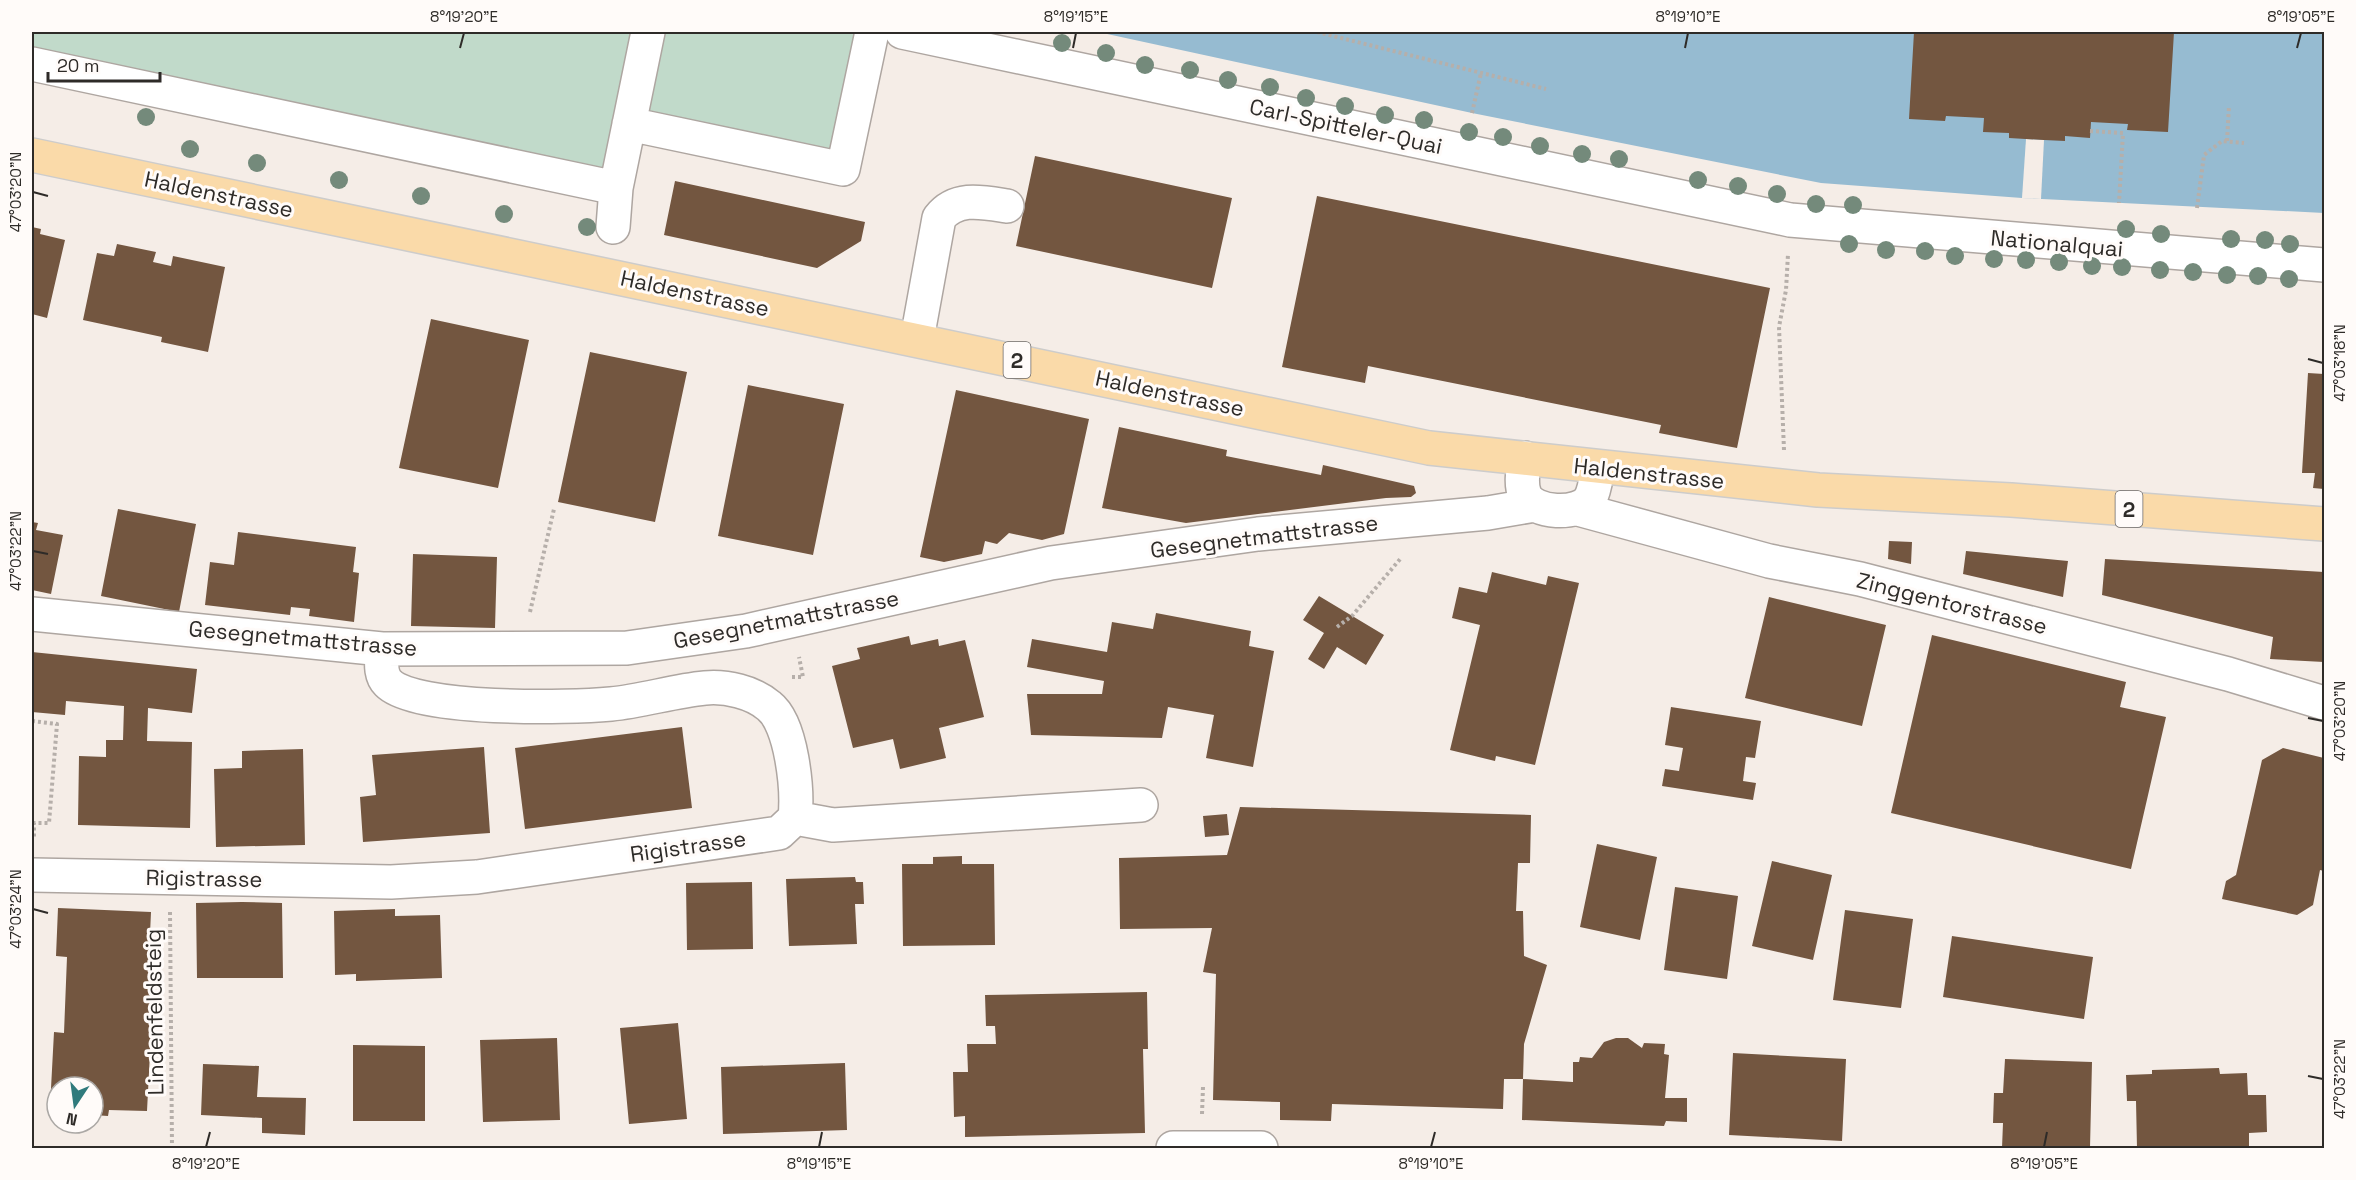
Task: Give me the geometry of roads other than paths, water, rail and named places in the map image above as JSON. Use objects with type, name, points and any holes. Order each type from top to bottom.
[{"type":"main road","name":"Haldenstrasse","points":[[32,155],[1429,448],[1818,490],[2011,500],[2325,524]]},
{"type":"street","points":[[613,227],[616,189],[648,32]]},
{"type":"street","points":[[629,124],[843,169],[872,32]]},
{"type":"street","name":"Carl-Spitteler-Quai","points":[[902,32],[1790,220]]},
{"type":"street","points":[[32,64],[616,189]]},
{"type":"street","points":[[917,339],[939,218],[946,209],[963,202],[1007,206]]},
{"type":"street","name":"Nationalquai","points":[[1790,220],[2325,265]]},
{"type":"street","points":[[1525,458],[1522,484],[1526,497],[1535,505]]},
{"type":"street","points":[[1578,509],[1588,501],[1594,490],[1598,467]]},
{"type":"street","name":"Zinggentorstrasse","points":[[1535,505],[1559,512],[1578,509],[1769,561],[1860,579],[2217,671],[2325,703]]},
{"type":"street","name":"Gesegnetmattstrasse","points":[[32,614],[382,649],[627,648],[746,631],[1051,563],[1258,534],[1432,516],[1488,513],[1535,505]]},
{"type":"street","points":[[382,649],[382,675],[388,684],[402,692],[421,698],[453,702],[602,704],[707,688],[734,689],[770,706],[787,735],[798,794],[795,818],[833,825],[1141,805]]},
{"type":"street","name":"Rigistrasse","points":[[32,875],[391,882],[477,877],[779,832],[795,818]]},
{"type":"street","points":[[1173,1149],[1261,1149]]},
{"type":"water","points":[[1098,32],[2324,32],[2324,213],[2022,198],[1821,183],[1472,113]]}]
